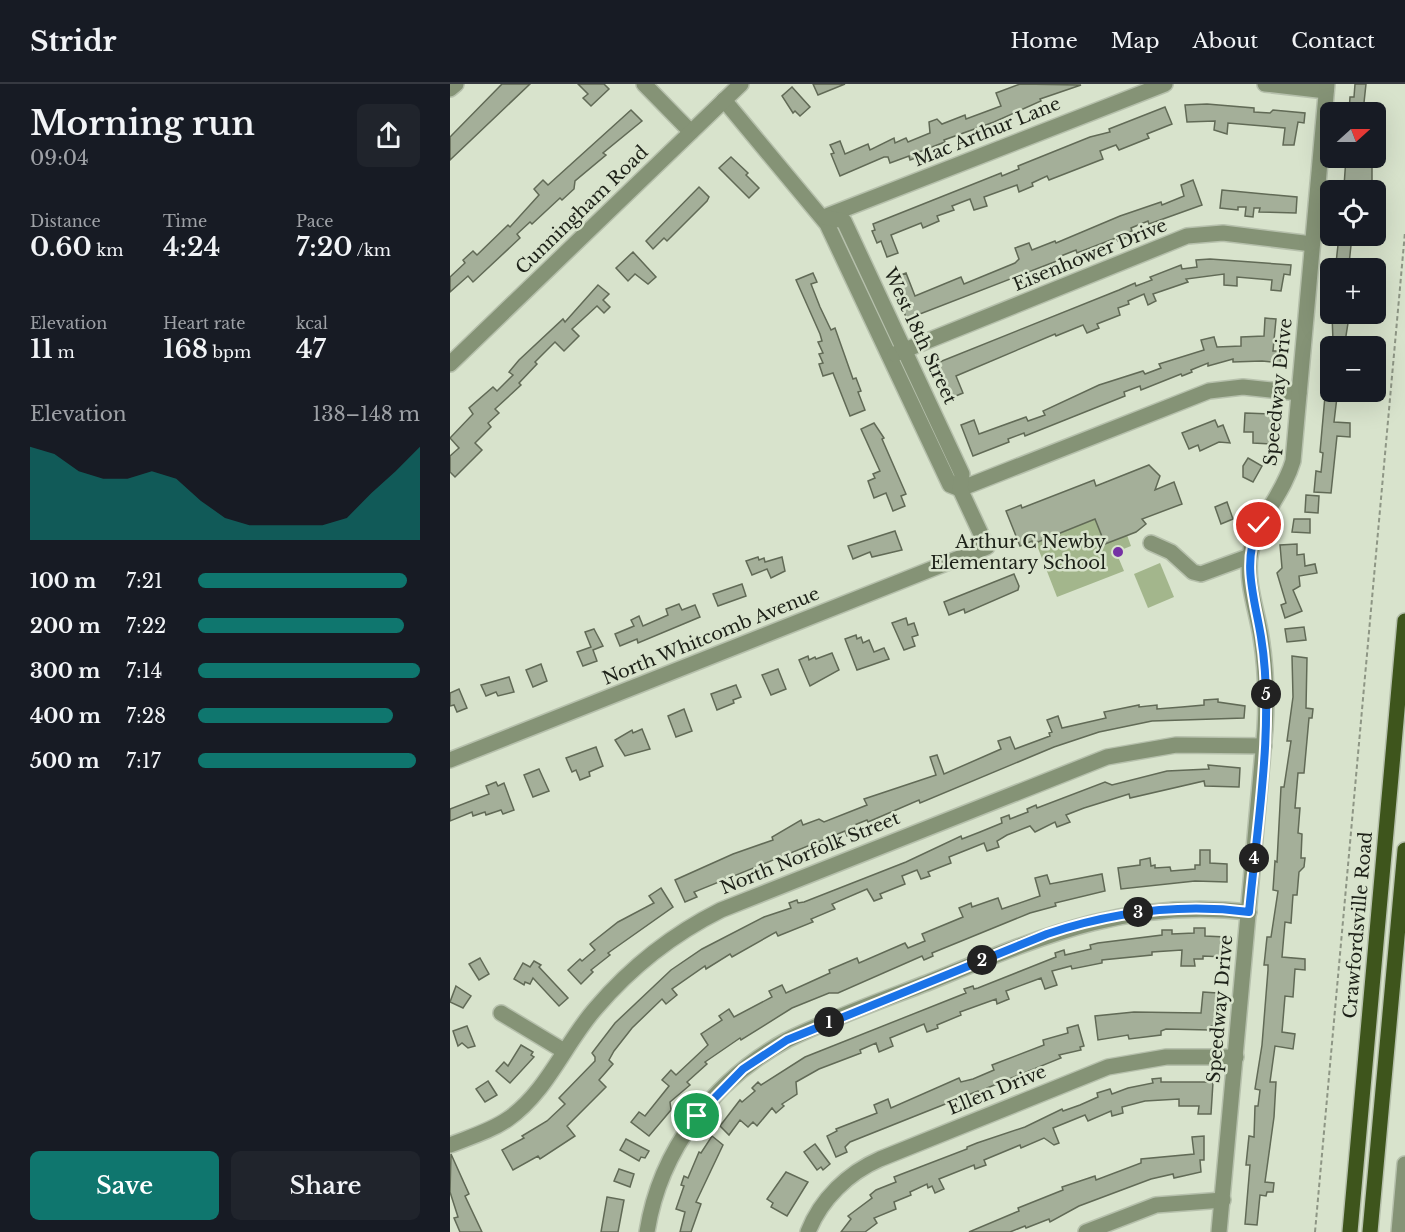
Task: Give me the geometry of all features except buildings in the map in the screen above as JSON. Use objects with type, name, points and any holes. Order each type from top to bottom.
[{"type":"main road","name":"Crawfordsville Road","points":[[1350,1232],[1399,760],[1405,621]]},
{"type":"main road","points":[[1370,1232],[1405,850]]},
{"type":"street","points":[[450,89],[456,84]]},
{"type":"street","points":[[644,84],[691,132]]},
{"type":"street","name":"Cunningham Road","points":[[450,364],[741,84]]},
{"type":"street","name":"Mac Arthur Lane","points":[[824,218],[1165,84]]},
{"type":"street","points":[[1265,84],[1326,87]]},
{"type":"street","name":"Speedway Drive","points":[[1219,1232],[1264,746],[1266,678],[1251,584],[1250,556],[1259,525],[1279,495],[1290,472],[1326,87]]},
{"type":"street","name":"West 18th Street","points":[[723,100],[824,218],[950,485],[960,489]]},
{"type":"street","name":"West 18th Street","points":[[824,218],[844,221],[962,474],[960,489],[987,547]]},
{"type":"street","name":"Eisenhower Drive","points":[[890,356],[1187,236],[1223,233],[1312,244]]},
{"type":"street","points":[[960,489],[1204,393],[1243,387],[1299,393]]},
{"type":"street","points":[[1151,543],[1171,552],[1193,572],[1201,574],[1250,556]]},
{"type":"street","name":"North Whitcomb Avenue","points":[[450,760],[987,547]]},
{"type":"street","name":"North Norfolk Street","points":[[450,1145],[493,1128],[519,1110],[540,1087],[594,1009],[641,963],[690,927],[749,897],[1107,757],[1176,745],[1264,746]]},
{"type":"street","points":[[647,1232],[662,1178],[691,1124],[728,1082],[755,1059],[787,1040],[1076,925],[1157,910],[1203,908],[1249,912]]},
{"type":"street","points":[[501,1013],[564,1051]]},
{"type":"street","name":"Ellen Drive","points":[[808,1232],[832,1193],[855,1173],[880,1159],[1108,1067],[1166,1057],[1236,1057]]},
{"type":"street","points":[[1399,1232],[1405,1164]]},
{"type":"street","points":[[1086,1232],[1156,1205],[1223,1200]]},
{"type":"path","points":[[1315,1232],[1405,232]]},
{"type":"green space","points":[[1095,519],[1105,544],[1127,535],[1131,546],[1116,552],[1124,571],[1057,597],[1036,543]]},
{"type":"green space","points":[[1160,563],[1174,597],[1148,608],[1134,574]]},
{"type":"place","name":"Arthur C Newby Elementary School","points":[[1118,552]]},
{"type":"route","points":[[697,1116],[743,1069],[787,1040],[1047,934],[1122,914],[1167,909],[1203,908],[1249,912],[1266,704],[1264,653],[1249,570],[1253,539],[1259,525]]}]
